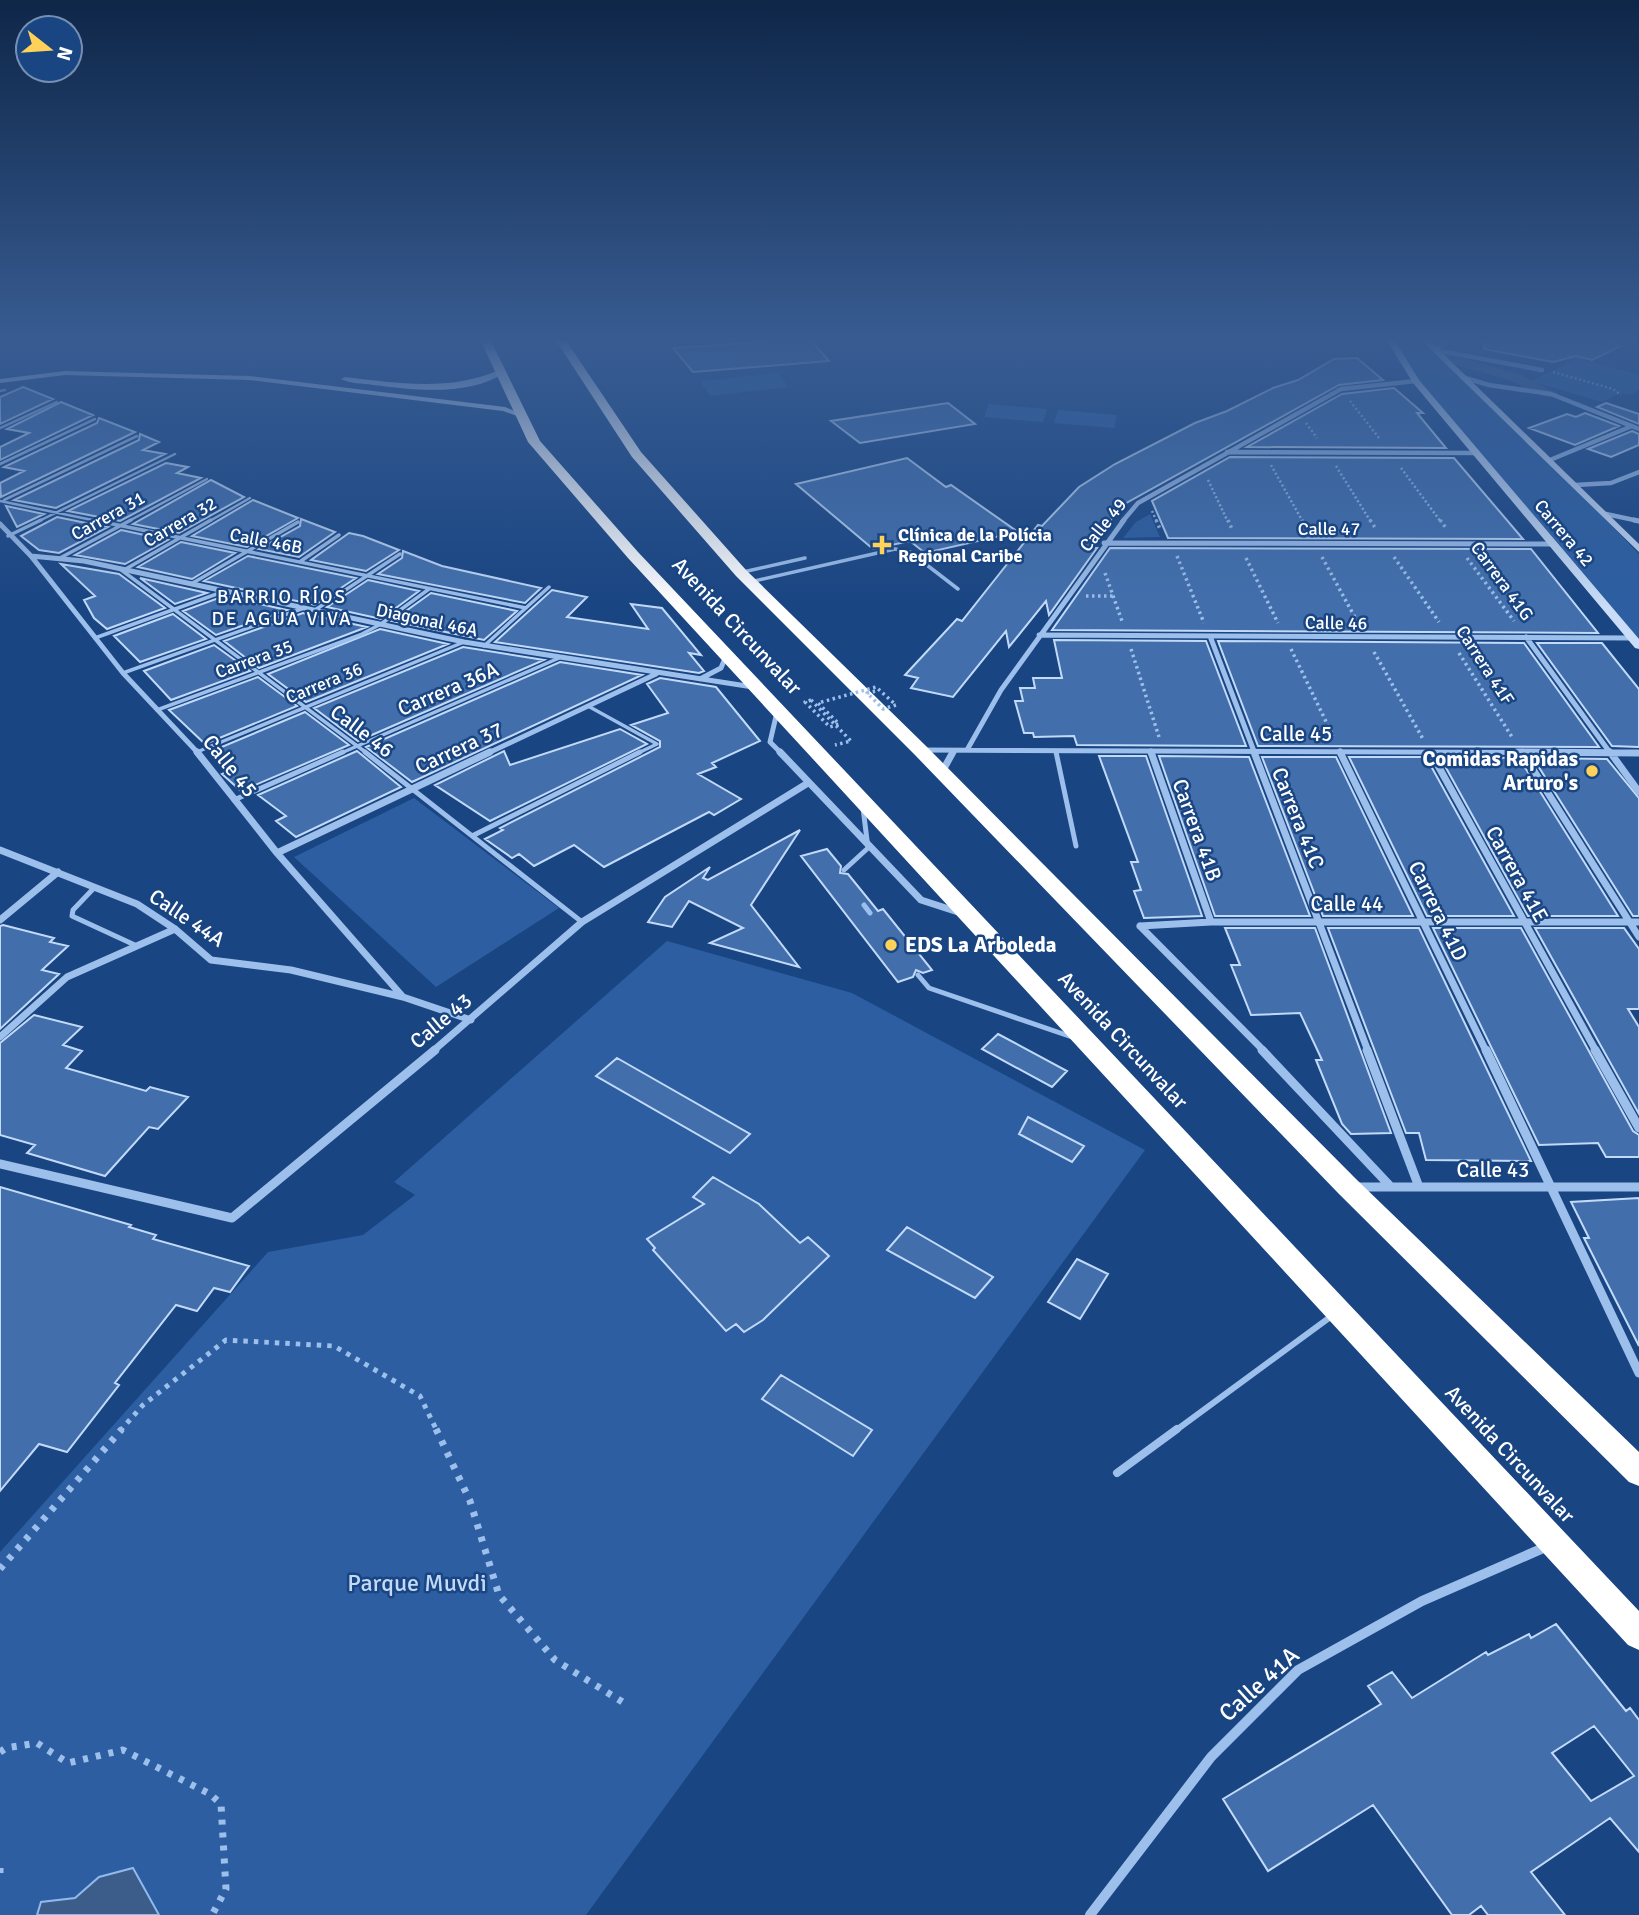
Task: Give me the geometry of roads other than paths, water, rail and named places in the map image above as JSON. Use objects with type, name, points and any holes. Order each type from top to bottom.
[{"type":"highway","name":"Avenida Circunvalar","points":[[527,428],[534,442],[726,656],[1555,1543],[1626,1609],[1639,1634]]},
{"type":"highway","name":"Avenida Circunvalar","points":[[619,428],[636,454],[746,577],[942,772],[1348,1187],[1639,1472]]},
{"type":"street","name":"Calle 49","points":[[967,750],[1001,690],[1039,635],[1104,543],[1138,503],[1271,428]]},
{"type":"street","name":"Carrera 42","points":[[1455,428],[1635,642]]},
{"type":"street","name":"Carrera 42","points":[[1516,428],[1639,549]]},
{"type":"street","points":[[1549,460],[1626,428]]},
{"type":"street","points":[[1226,452],[1475,453]]},
{"type":"street","points":[[1575,485],[1611,483],[1639,472]]},
{"type":"street","points":[[1606,514],[1639,521]]},
{"type":"street","points":[[0,524],[8,536],[31,556]]},
{"type":"street","name":"Calle 47","points":[[1104,543],[1553,544]]},
{"type":"street","name":"Diagonal 46A","points":[[31,556],[60,558],[122,569],[484,646],[757,688]]},
{"type":"street","name":"Calle 45","points":[[31,556],[123,673],[197,752],[278,853],[403,996]]},
{"type":"street","name":"Calle 46","points":[[1039,635],[1526,637],[1635,642]]},
{"type":"street","name":"Carrera 41C","points":[[1210,636],[1321,922],[1419,1187]]},
{"type":"street","name":"Carrera 41G","points":[[1526,637],[1639,792]]},
{"type":"street","points":[[696,680],[721,668],[726,656]]},
{"type":"street","name":"Carrera 37","points":[[278,853],[656,674]]},
{"type":"street","points":[[777,710],[770,742],[808,783],[920,900],[969,915]]},
{"type":"street","name":"Calle 45","points":[[920,750],[1639,753]]},
{"type":"street","name":"Carrera 41B","points":[[1150,751],[1211,922]]},
{"type":"street","points":[[942,772],[953,752]]},
{"type":"street","name":"Carrera 41D","points":[[1340,752],[1425,922],[1548,1187],[1639,1373]]},
{"type":"street","points":[[1522,752],[1639,937]]},
{"type":"street","name":"Carrera 41E","points":[[1431,753],[1639,1128]]},
{"type":"street","name":"Calle 43","points":[[0,1164],[232,1218],[471,1020],[582,922],[808,783]]},
{"type":"street","name":"Calle 44A","points":[[1,849],[137,904],[175,929],[211,960],[291,970],[403,996],[471,1020]]},
{"type":"street","points":[[0,920],[58,872]]},
{"type":"street","name":"Calle 44","points":[[1391,1187],[1319,1107],[1140,926],[1211,922],[1639,922]]},
{"type":"street","points":[[0,1037],[68,977],[175,929]]},
{"type":"street","name":"Calle 43","points":[[1348,1187],[1639,1187]]},
{"type":"street","name":"Calle 41A","points":[[1090,1915],[1211,1757],[1298,1670],[1422,1601],[1555,1543]]},
{"type":"lane","points":[[0,464],[75,428]]},
{"type":"lane","points":[[1,501],[137,436]]},
{"type":"lane","points":[[8,536],[175,454]]},
{"type":"lane","name":"Carrera 31","points":[[60,558],[206,479]]},
{"type":"lane","name":"Carrera 32","points":[[122,569],[250,498]]},
{"type":"lane","name":"Calle 46B","points":[[1,501],[526,608]]},
{"type":"lane","points":[[191,584],[298,522]]},
{"type":"lane","points":[[300,562],[339,535]]},
{"type":"lane","points":[[746,577],[815,567],[885,551],[904,550],[958,589]]},
{"type":"lane","points":[[315,610],[400,555]]},
{"type":"lane","points":[[746,577],[805,558]]},
{"type":"lane","name":"Calle 46","points":[[122,569],[357,746],[582,922]]},
{"type":"lane","points":[[484,646],[549,587]]},
{"type":"lane","name":"Carrera 35","points":[[157,710],[381,624],[429,589]]},
{"type":"lane","points":[[95,638],[225,591]]},
{"type":"lane","points":[[123,673],[304,608]]},
{"type":"lane","name":"Carrera 36","points":[[197,752],[464,642]]},
{"type":"lane","name":"Carrera 36A","points":[[234,800],[559,658]]},
{"type":"lane","points":[[472,836],[657,744],[588,706]]},
{"type":"lane","points":[[1056,751],[1076,846]]},
{"type":"lane","points":[[844,870],[869,848],[862,801]]},
{"type":"lane","points":[[94,888],[73,910],[72,916],[137,946]]},
{"type":"lane","points":[[864,905],[870,913]]},
{"type":"lane","points":[[918,975],[929,988],[1083,1040]]},
{"type":"lane","points":[[1117,1473],[1338,1311]]},
{"type":"place","name":"Clínica de la Polícia Regional Caribe","points":[[882,545]]},
{"type":"place","name":"Comidas Rapidas Arturo's","points":[[1592,771]]},
{"type":"place","name":"EDS La Arboleda","points":[[891,945]]},
{"type":"district","name":"BARRIO RÍOS DE AGUA VIVA","points":[[282,608]]},
{"type":"park label","name":"Parque Muvdi","points":[[417,1583]]}]
